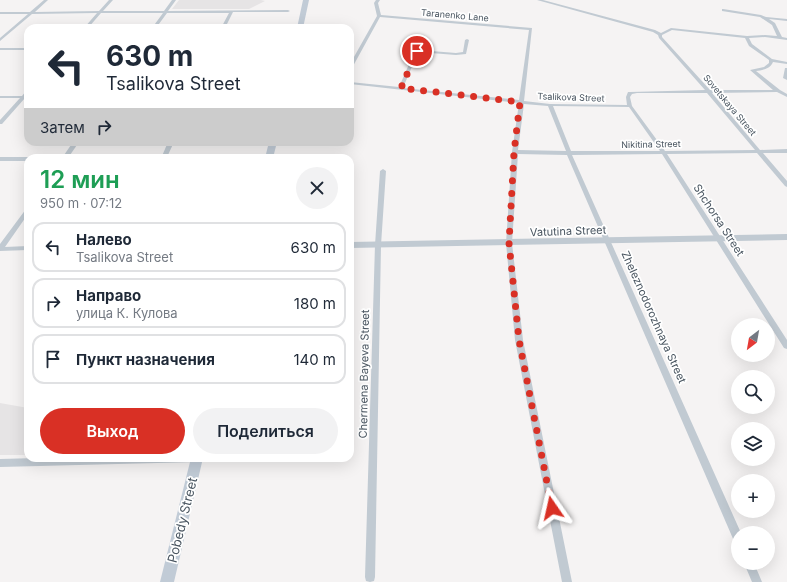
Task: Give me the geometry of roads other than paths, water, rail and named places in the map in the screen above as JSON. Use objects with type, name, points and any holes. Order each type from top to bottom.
[{"type":"main road","points":[[301,24],[306,0]]},
{"type":"main road","name":"Pobedy Street","points":[[167,582],[196,462]]},
{"type":"street","points":[[0,40],[46,0]]},
{"type":"street","points":[[90,24],[111,0]]},
{"type":"street","points":[[157,24],[174,0]]},
{"type":"street","points":[[354,61],[379,16],[376,4],[378,0]]},
{"type":"street","points":[[539,0],[654,31],[660,35],[671,29],[747,37],[765,36],[787,39]]},
{"type":"street","points":[[723,10],[761,16],[774,24],[780,38]]},
{"type":"street","points":[[225,24],[232,11]]},
{"type":"street","points":[[0,13],[288,11]]},
{"type":"street","name":"Taranenko Lane","points":[[379,16],[531,29],[520,102]]},
{"type":"street","points":[[764,18],[787,20]]},
{"type":"street","name":"Sovetskaya Street","points":[[660,35],[787,185]]},
{"type":"street","points":[[401,88],[423,36]]},
{"type":"street","points":[[747,37],[750,45],[771,60],[787,63]]},
{"type":"street","points":[[417,51],[456,54],[465,53],[467,40]]},
{"type":"street","points":[[0,49],[24,49]]},
{"type":"street","points":[[771,60],[771,63],[765,68],[752,70],[778,91],[787,96]]},
{"type":"street","points":[[787,69],[785,78],[787,79]]},
{"type":"street","name":"Tsalikova Street","points":[[354,83],[550,105],[630,106]]},
{"type":"street","points":[[630,106],[628,96],[630,93],[778,91]]},
{"type":"street","points":[[0,97],[24,95]]},
{"type":"street","points":[[0,123],[24,98]]},
{"type":"street","points":[[520,102],[514,152],[509,243],[519,340],[567,582]]},
{"type":"street","name":"Zheleznodorozhnaya Street","points":[[550,105],[733,526]]},
{"type":"street","name":"Shchorsa Street","points":[[630,106],[664,153],[787,346]]},
{"type":"street","name":"Nikitina Street","points":[[514,152],[664,153],[787,151]]},
{"type":"street","points":[[0,159],[24,159]]},
{"type":"street","name":"Chermena Bayeva Street","points":[[370,577],[378,244],[383,171]]},
{"type":"street","points":[[0,249],[24,216]]},
{"type":"street","name":"Vatutina Street","points":[[354,245],[787,237]]},
{"type":"street","points":[[0,249],[24,248]]},
{"type":"street","points":[[0,463],[39,462]]},
{"type":"street","points":[[752,570],[758,582]]}]
